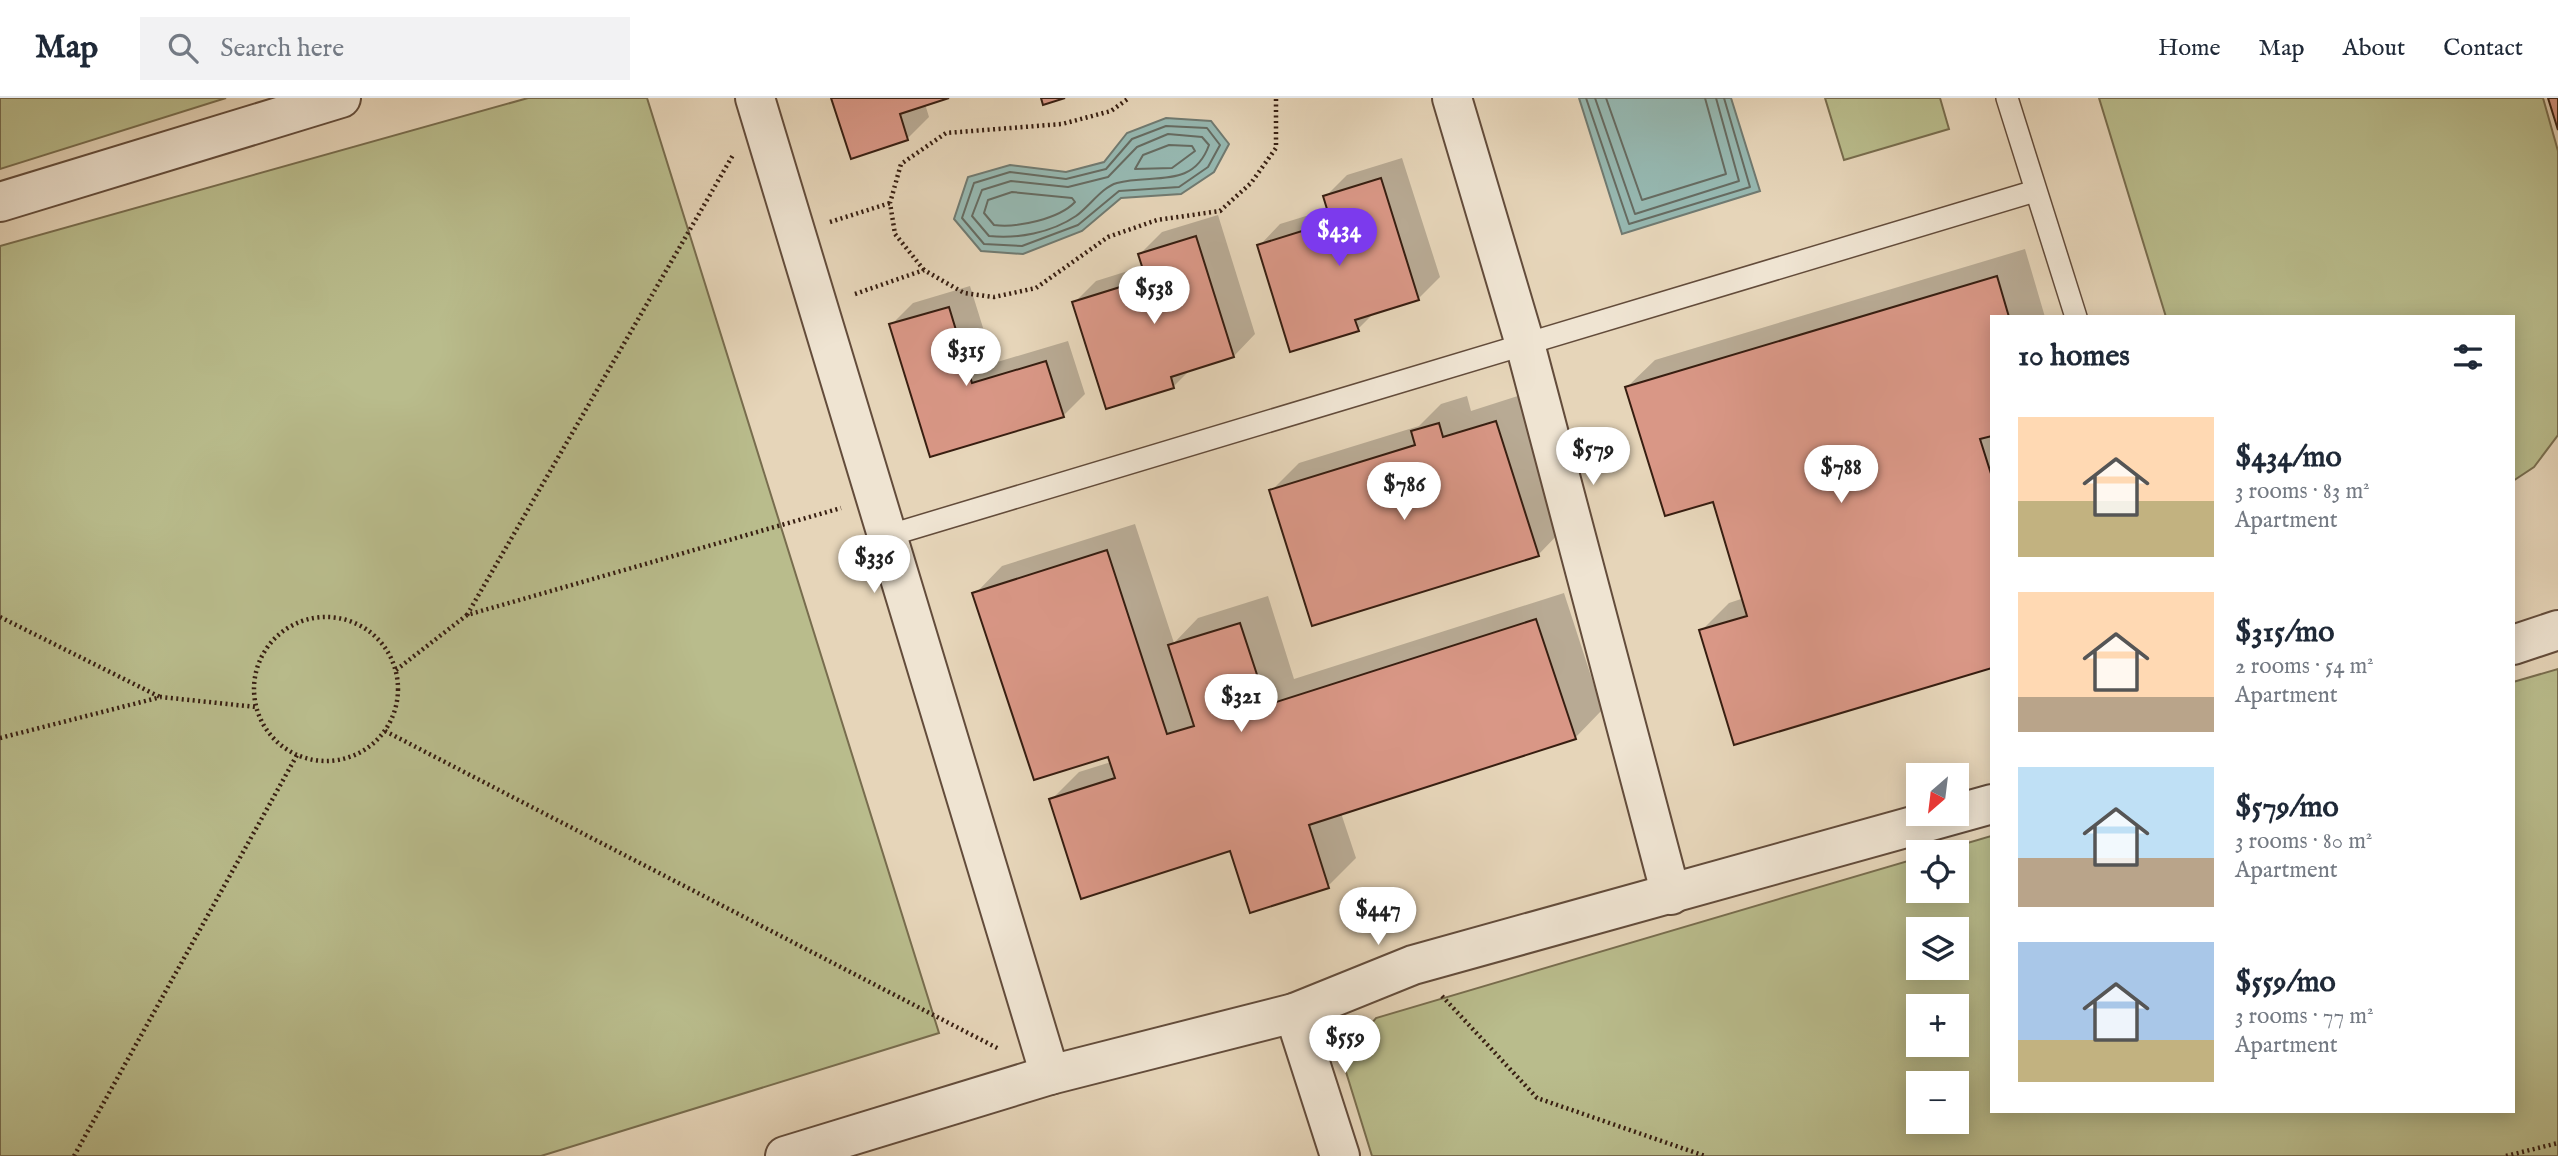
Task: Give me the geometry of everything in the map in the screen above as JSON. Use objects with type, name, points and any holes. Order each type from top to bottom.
[{"type":"street","points":[[0,202],[341,98]]},
{"type":"street","points":[[1452,98],[1525,344],[1671,895]]},
{"type":"street","points":[[757,104],[1050,1075]]},
{"type":"street","points":[[2515,644],[2558,630]]},
{"type":"street","points":[[785,1156],[1050,1075],[1294,1013],[1413,965],[1990,805]]},
{"type":"street","points":[[1294,1013],[1340,1156]]},
{"type":"lane","points":[[2007,98],[2075,315]]},
{"type":"lane","points":[[887,536],[2035,191]]},
{"type":"path","points":[[1129,98],[1111,111],[1062,124],[946,133],[901,164],[890,203],[895,234],[924,270],[964,293],[994,297],[1036,288],[1108,237],[1157,220],[1220,211],[1251,183],[1276,148],[1276,98]]},
{"type":"path","points":[[467,615],[757,104]]},
{"type":"path","points":[[796,233],[890,203]]},
{"type":"path","points":[[818,307],[924,270]]},
{"type":"path","points":[[396,670],[467,615],[876,498]]},
{"type":"path","points":[[0,617],[161,697]]},
{"type":"path","points":[[330,617],[352,621],[371,632],[387,649],[396,670],[399,691],[395,712],[384,731],[371,745],[354,755],[335,760],[316,760],[297,755],[279,743],[264,727],[256,706],[254,685],[258,662],[278,635],[307,619],[330,617]]},
{"type":"path","points":[[0,738],[161,697],[256,706]]},
{"type":"path","points":[[384,731],[1050,1075]]},
{"type":"path","points":[[74,1156],[297,755]]},
{"type":"path","points":[[1413,965],[1537,1098],[1705,1156]]},
{"type":"path","points":[[2506,1156],[2558,1143]]},
{"type":"green space","points":[[0,98],[226,98],[0,169]]},
{"type":"green space","points":[[528,98],[647,98],[939,1033],[541,1156],[0,1156],[0,246]]},
{"type":"green space","points":[[1825,98],[1940,98],[1949,129],[1844,160]]},
{"type":"green space","points":[[2099,98],[2543,98],[2558,151],[2558,435],[2534,467],[2515,480],[2515,315],[2165,315]]},
{"type":"green space","points":[[2558,669],[2558,1156],[1372,1156],[1342,1059],[1376,1018],[1906,862],[1906,903],[1969,903],[1969,843],[1990,836],[1990,1113],[2515,1113],[2515,681]]},
{"type":"water","points":[[1579,98],[1731,98],[1760,191],[1622,234]]},
{"type":"water","points":[[1166,118],[1211,121],[1229,144],[1214,172],[1181,194],[1121,198],[1082,231],[1023,254],[981,251],[954,219],[968,177],[1010,165],[1066,172],[1104,162],[1127,133]]},
{"type":"building","points":[[831,98],[949,98],[900,114],[908,140],[851,159]]},
{"type":"building","points":[[1041,98],[1065,98],[1043,105]]},
{"type":"building","points":[[2548,98],[2558,98],[2558,130]]},
{"type":"building","points":[[1381,178],[1419,300],[1355,320],[1359,331],[1290,352],[1257,245],[1331,222],[1323,196]]},
{"type":"building","points":[[1196,236],[1234,357],[1171,377],[1174,388],[1106,409],[1072,302],[1146,279],[1138,254]]},
{"type":"building","points":[[1997,276],[2008,315],[1990,315],[1990,436],[1980,439],[1990,471],[1990,669],[1734,745],[1699,630],[1747,616],[1713,502],[1665,516],[1625,387]]},
{"type":"building","points":[[949,307],[972,383],[1046,361],[1064,417],[930,457],[889,324]]},
{"type":"building","points":[[1496,421],[1539,556],[1312,626],[1269,490],[1415,445],[1411,431],[1439,423],[1443,437]]},
{"type":"building","points":[[1107,550],[1167,734],[1194,726],[1168,645],[1240,623],[1267,705],[1536,619],[1576,739],[1309,825],[1329,888],[1250,913],[1230,851],[1081,899],[1049,799],[1115,778],[1108,757],[1034,780],[972,593]]}]
